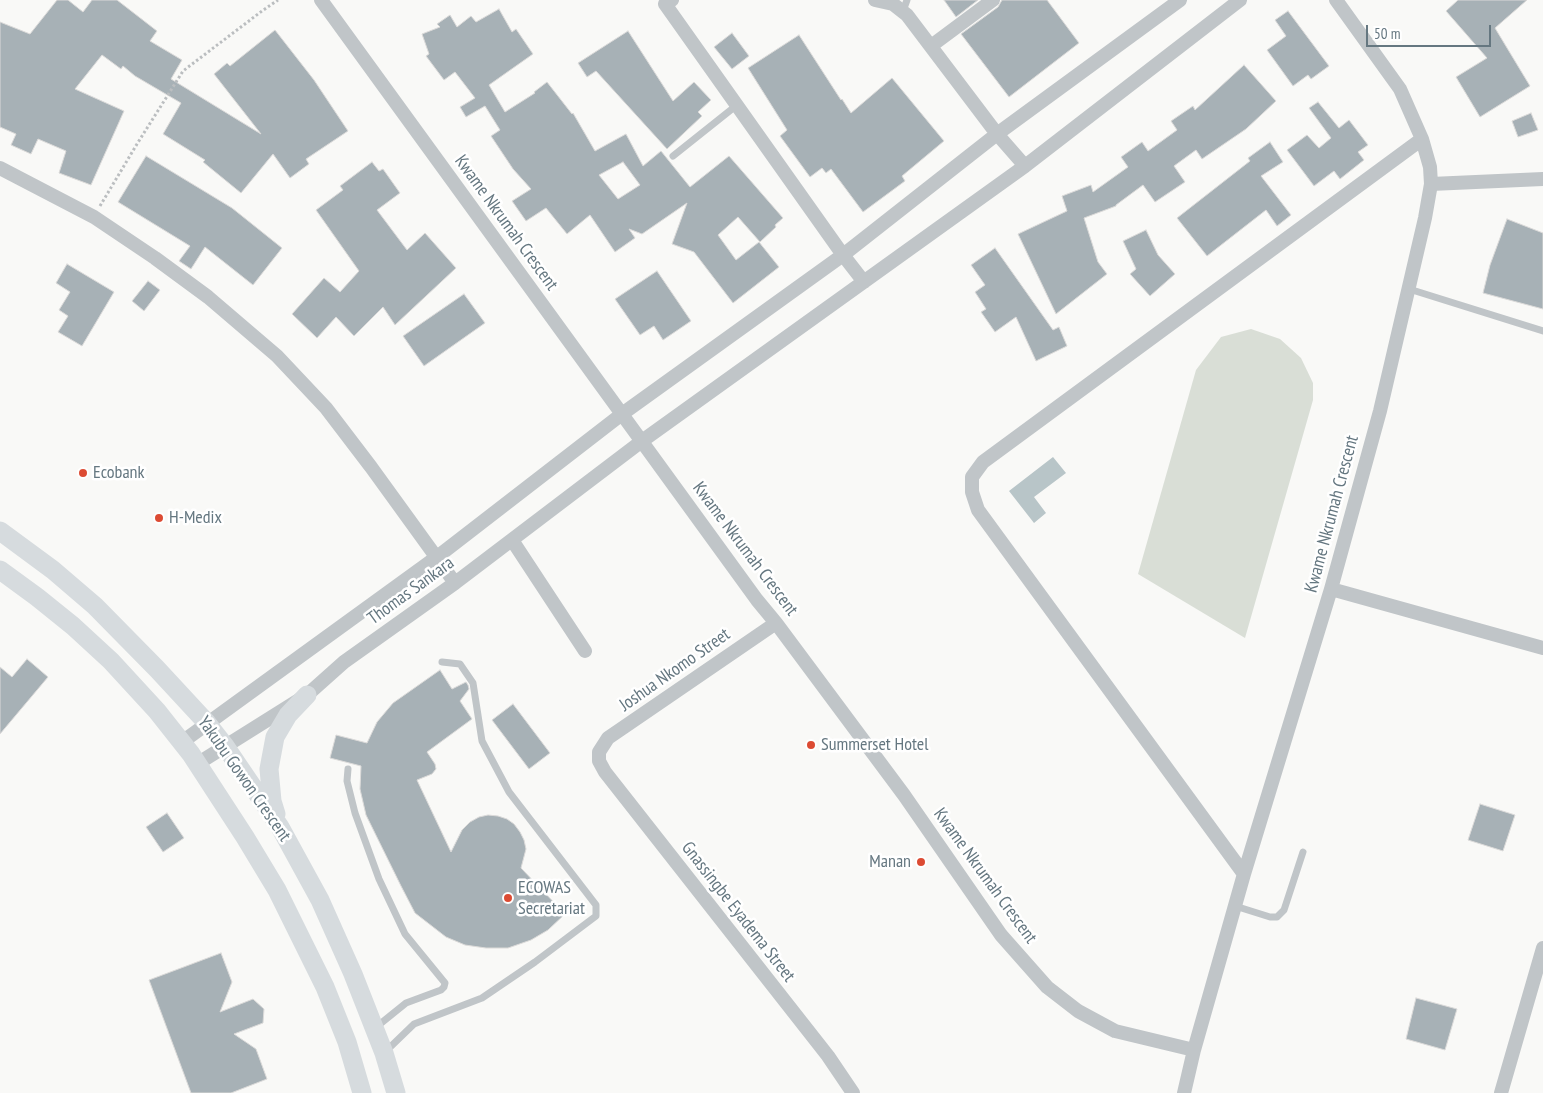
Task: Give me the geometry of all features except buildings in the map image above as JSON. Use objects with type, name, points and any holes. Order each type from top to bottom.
[{"type":"main road","name":"Yakubu Gowon Crescent","points":[[0,531],[53,570],[94,606],[157,669],[207,723],[225,746],[280,827],[320,900],[353,974],[384,1053],[396,1093]]},
{"type":"main road","name":"Yakubu Gowon Crescent","points":[[0,570],[73,626],[111,661],[157,711],[182,742],[245,837],[277,890],[325,987],[347,1042],[362,1093]]},
{"type":"main road","points":[[280,827],[272,801],[269,769],[275,737],[288,715],[307,695]]},
{"type":"street","name":"Kwame Nkrumah Crescent","points":[[321,0],[757,600],[904,795],[1001,935],[1047,987],[1078,1011],[1115,1031],[1194,1050]]},
{"type":"street","points":[[875,0],[905,6],[907,15],[997,134],[1025,166]]},
{"type":"street","points":[[931,46],[994,0]]},
{"type":"street","points":[[182,742],[437,556],[622,414],[843,255],[997,134],[1180,0]]},
{"type":"street","name":"Thomas Sankara","points":[[197,764],[307,695],[344,662],[455,583],[642,441],[1025,166],[1240,0]]},
{"type":"street","name":"Kwame Nkrumah Crescent","points":[[1184,1093],[1194,1050],[1244,874],[1331,590],[1380,411],[1425,218],[1431,184],[1430,167],[1422,138],[1400,89],[1336,0]]},
{"type":"street","points":[[666,1],[737,105],[864,282]]},
{"type":"street","points":[[1244,874],[978,510],[972,492],[972,477],[983,462],[1422,138]]},
{"type":"street","points":[[0,168],[94,217],[155,258],[208,297],[277,356],[326,408],[437,556],[455,583]]},
{"type":"street","points":[[1431,184],[1543,179]]},
{"type":"street","points":[[512,540],[585,651]]},
{"type":"street","points":[[1331,590],[1543,648]]},
{"type":"street","name":"Joshua Nkomo Street","points":[[599,752],[608,738],[776,623]]},
{"type":"street","name":"Gnassingbe Eyadema Street","points":[[599,752],[599,761],[605,772],[828,1056],[853,1093]]},
{"type":"street","points":[[1501,1093],[1543,948]]},
{"type":"lane","points":[[673,156],[737,105]]},
{"type":"lane","points":[[1409,289],[1543,332]]},
{"type":"lane","points":[[384,1053],[414,1024],[482,998],[535,962],[596,916],[596,905],[509,792],[482,741],[473,683],[460,664],[442,662]]},
{"type":"lane","points":[[348,769],[347,781],[355,813],[379,879],[406,934],[445,983],[441,990],[406,1003],[374,1028]]},
{"type":"lane","points":[[1235,906],[1270,917],[1277,917],[1284,910],[1303,852]]},
{"type":"path","points":[[94,217],[183,71],[278,0]]},
{"type":"shaded area","points":[[1251,329],[1280,339],[1301,358],[1313,383],[1313,400],[1245,638],[1138,574],[1196,370],[1221,337]]},
{"type":"shaded area","points":[[1053,457],[1066,473],[1034,497],[1046,513],[1034,523],[1009,491]]},
{"type":"place","name":"Ecobank","points":[[83,473]]},
{"type":"place","name":"H-Medix","points":[[159,518]]},
{"type":"place","name":"Summerset Hotel","points":[[811,745]]},
{"type":"place","name":"Manan","points":[[921,862]]},
{"type":"place","name":"ECOWAS Secretariat","points":[[508,898]]}]
